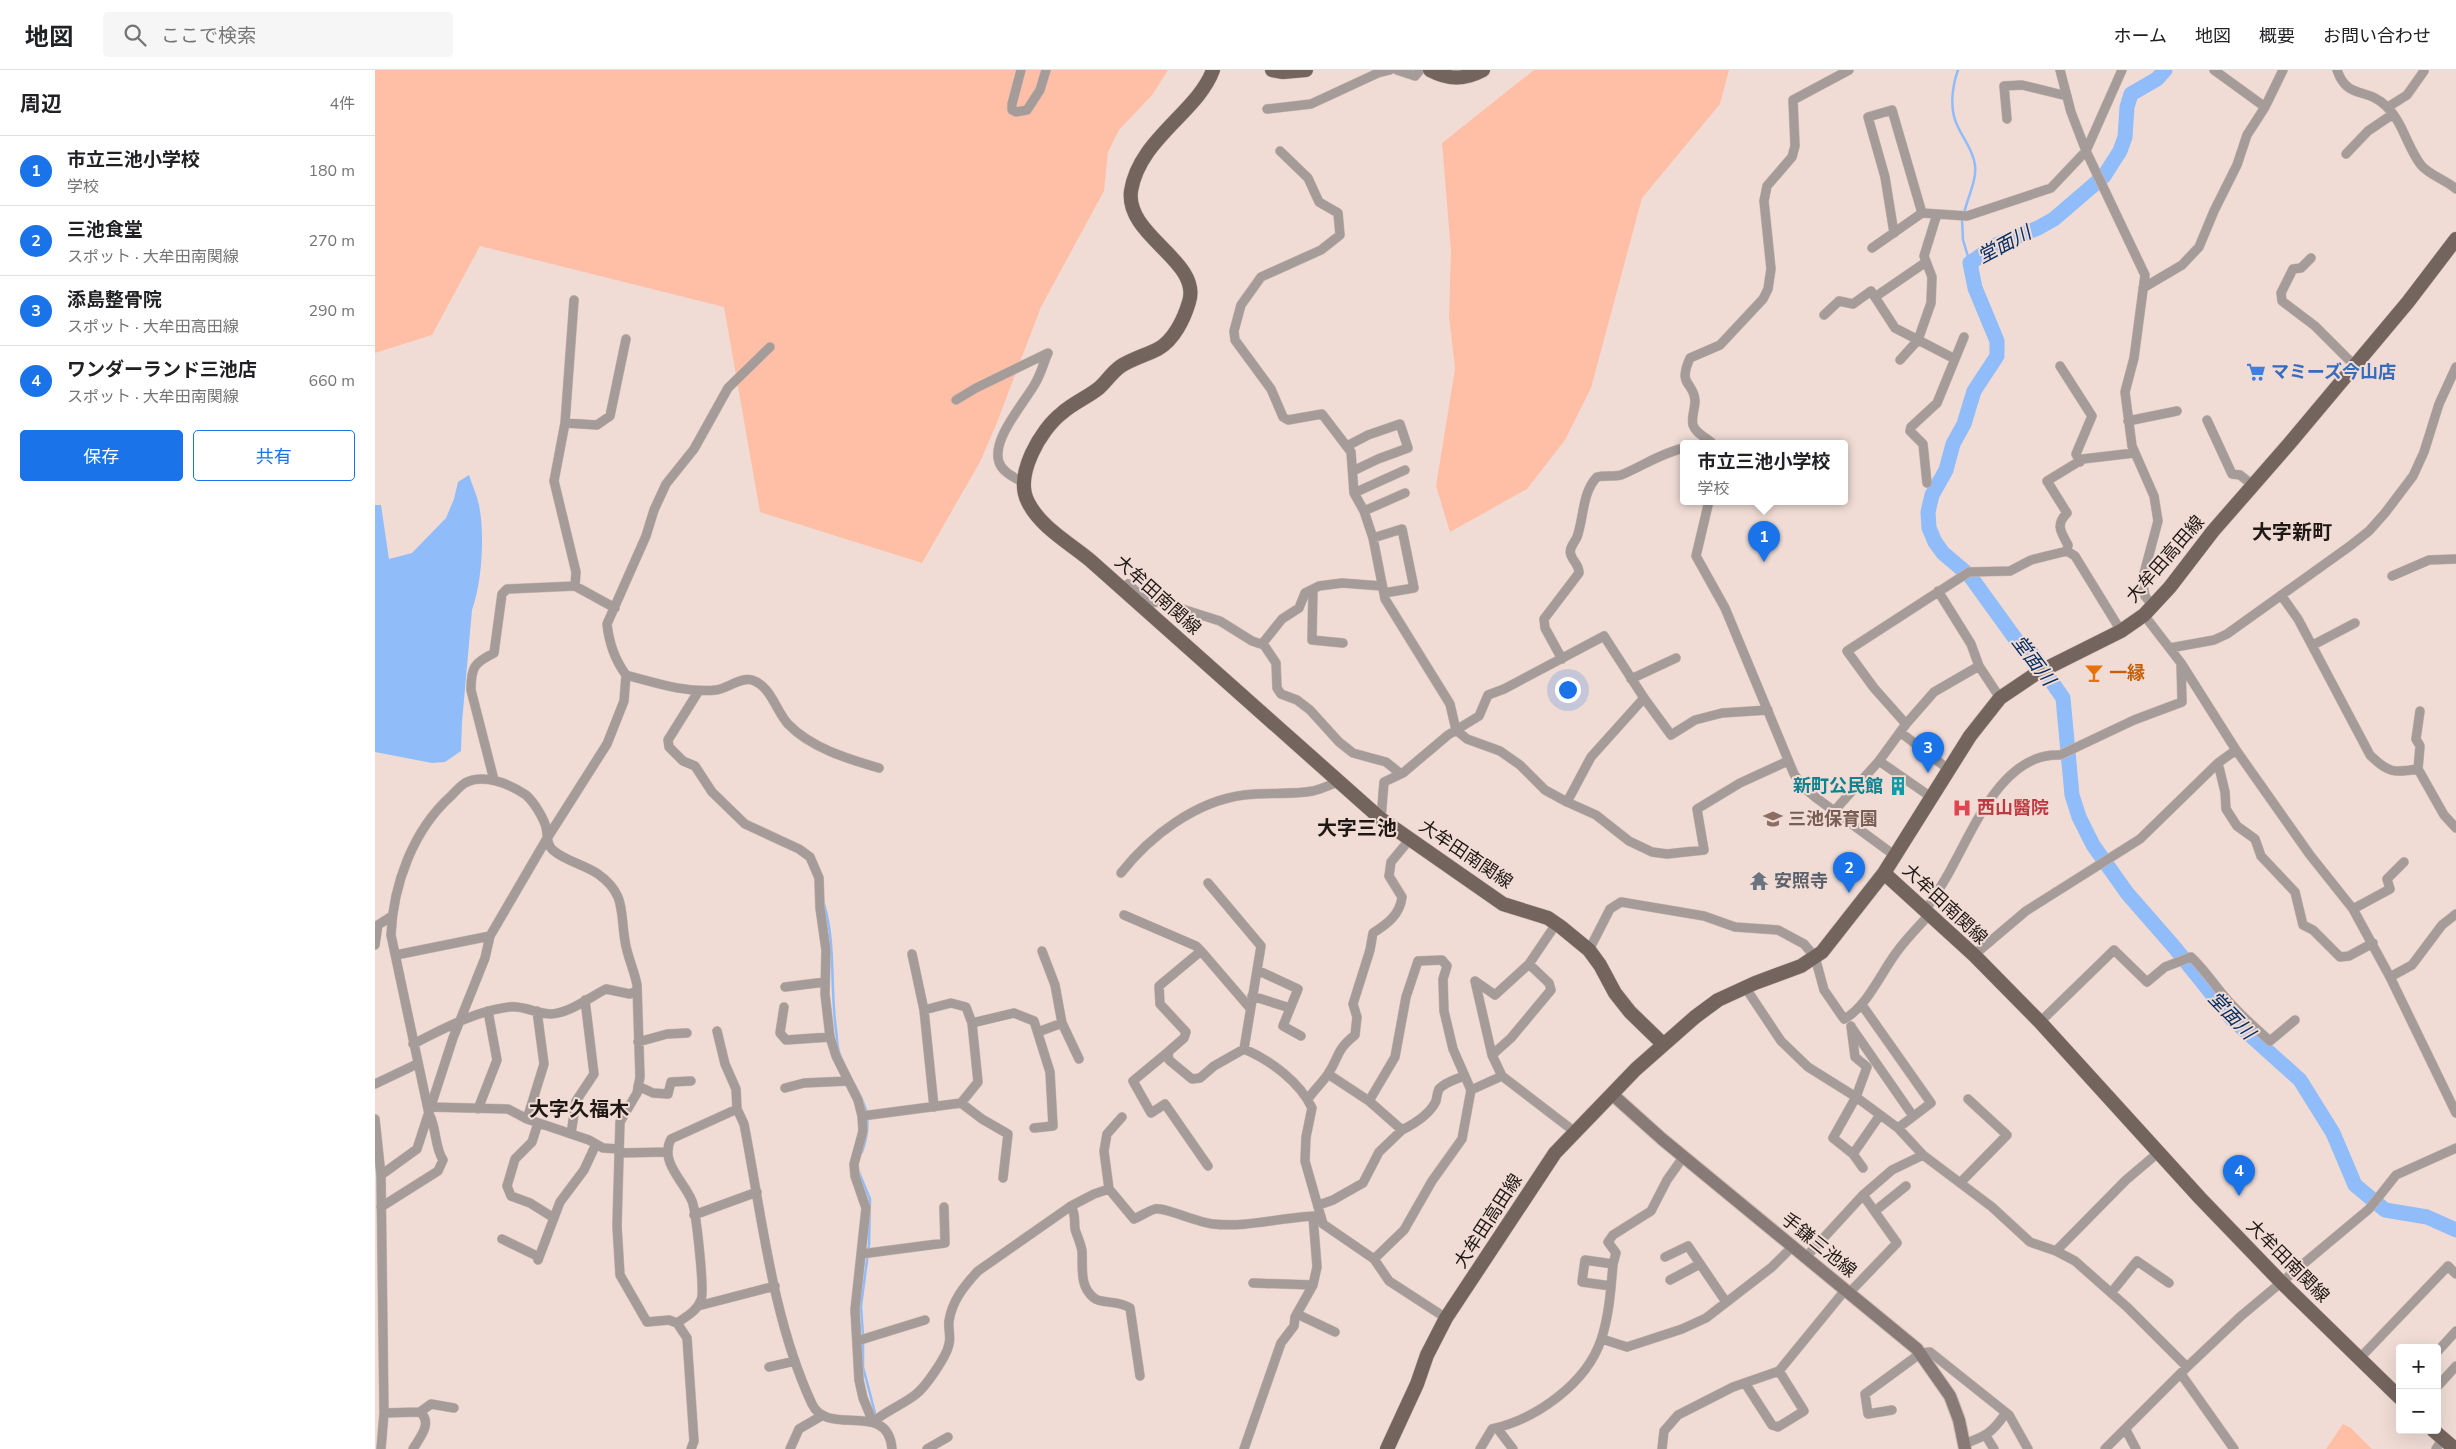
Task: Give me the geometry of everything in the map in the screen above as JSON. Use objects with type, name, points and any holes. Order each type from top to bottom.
[{"type":"main road","points":[[1023,482],[1030,457],[1046,431],[1060,414],[1099,388],[1121,366],[1166,343],[1175,333],[1191,292],[1185,277],[1171,255],[1142,228],[1131,201],[1131,189],[1140,166],[1154,145],[1198,95],[1209,80],[1213,70]]},
{"type":"main road","points":[[1272,70],[1283,72],[1306,70]]},
{"type":"main road","points":[[1430,70],[1442,76],[1456,79],[1472,76],[1483,70]]},
{"type":"main road","name":"大牟田高田線","points":[[1884,873],[1970,736],[2000,698],[2037,673],[2121,631],[2148,610],[2170,587],[2213,531],[2254,486],[2355,366],[2456,239]]},
{"type":"main road","name":"大牟田南関線","points":[[1023,482],[1023,491],[1028,503],[1043,521],[1381,819],[1503,904],[1548,918],[1589,950],[1615,993],[1663,1044],[1718,1000],[1745,987],[1801,966],[1815,957],[1832,941],[1884,873],[1974,955],[2040,1022],[2280,1281],[2359,1359],[2396,1392]]},
{"type":"main road","name":"大牟田高田線","points":[[1387,1449],[1417,1384],[1427,1355],[1446,1318],[1555,1153],[1636,1069],[1663,1044]]},
{"type":"main road","name":"手鎌三池線","points":[[1613,1095],[1921,1353],[1950,1396],[1959,1420],[1964,1447]]},
{"type":"main road","points":[[2437,1440],[2455,1449]]},
{"type":"street","points":[[1021,70],[1012,104],[1012,110],[1016,112],[1027,110],[1040,90],[1046,70]]},
{"type":"street","points":[[1267,110],[1311,104],[1378,73],[1391,70]]},
{"type":"street","points":[[1397,70],[1415,76],[1420,70]]},
{"type":"street","points":[[1706,440],[1698,433],[1693,424],[1695,399],[1685,380],[1685,370],[1690,358],[1720,345],[1763,299],[1767,289],[1771,269],[1764,201],[1767,186],[1792,157],[1795,146],[1793,100],[1849,70]]},
{"type":"street","points":[[2060,70],[2086,151],[2145,275],[2134,358],[2125,392],[2134,453],[2155,496],[2158,521],[2142,581],[2148,610],[2170,648],[2236,750],[2310,855],[2353,909],[2391,977],[2456,1113]]},
{"type":"street","points":[[1872,248],[1922,213],[1963,216],[2051,188],[2086,151],[2122,70]]},
{"type":"street","points":[[2214,70],[2265,107]]},
{"type":"street","points":[[2143,288],[2182,265],[2194,254],[2237,165],[2247,136],[2265,107],[2283,70]]},
{"type":"street","points":[[2337,70],[2341,83],[2351,91],[2370,95],[2390,111],[2422,166],[2456,189]]},
{"type":"street","points":[[2346,154],[2407,95],[2424,71]]},
{"type":"street","points":[[2007,119],[2004,86],[2021,85],[2067,96]]},
{"type":"street","points":[[1894,233],[1885,177],[1868,118],[1893,110],[1922,213]]},
{"type":"street","points":[[1280,152],[1308,178],[1319,202],[1338,212],[1340,235],[1321,250],[1261,277],[1241,305],[1234,330],[1235,340],[1271,389],[1283,417],[1288,420],[1322,414],[1351,452],[1354,493],[1364,511],[1373,538],[1385,599],[1450,704],[1456,730],[1467,739],[1500,751],[1520,764],[1545,790],[1596,815],[1629,841],[1652,852],[1667,854],[1704,850],[1697,809],[1740,783],[1788,761]]},
{"type":"street","points":[[1900,360],[1918,340],[1931,303],[1932,277],[1924,256],[1937,214]]},
{"type":"street","points":[[2311,258],[2301,268],[2293,269],[2281,293],[2282,301],[2315,326],[2355,366]]},
{"type":"street","points":[[1875,297],[1926,262]]},
{"type":"street","points":[[1824,315],[1839,301],[1853,304],[1871,291],[1895,328],[1953,358]]},
{"type":"street","points":[[574,300],[565,423],[555,481],[576,572],[575,586]]},
{"type":"street","points":[[1927,483],[1923,444],[1910,431],[1911,427],[1937,403],[1953,358],[1964,337]]},
{"type":"street","points":[[565,423],[597,425],[610,416],[626,338]]},
{"type":"street","points":[[769,347],[728,388],[694,449],[666,484],[654,510],[646,536],[607,624],[608,640],[619,665],[627,675],[698,692],[720,689],[741,681],[752,680],[763,688],[787,723],[801,735],[840,756],[879,768]]},
{"type":"street","points":[[956,400],[1001,374],[1048,353],[1037,381],[1001,437],[999,462],[1005,471],[1023,482]]},
{"type":"street","points":[[2060,366],[2092,416],[2076,454],[2080,462]]},
{"type":"street","points":[[2170,648],[2214,640],[2244,623],[2369,531],[2399,496],[2424,452],[2439,404],[2456,367]]},
{"type":"street","points":[[2128,421],[2177,411]]},
{"type":"street","points":[[2207,420],[2232,474],[2240,475],[2254,486]]},
{"type":"street","points":[[1347,446],[1368,435],[1400,424],[1408,448],[1377,458],[1353,471]]},
{"type":"street","points":[[1562,659],[1545,628],[1544,619],[1579,573],[1579,567],[1570,555],[1577,537],[1590,486],[1597,477],[1619,476],[1671,451],[1680,449]]},
{"type":"street","points":[[2067,551],[2068,545],[2059,529],[2061,520],[2067,513],[2047,481],[2083,460],[2134,453]]},
{"type":"street","points":[[1354,493],[1405,470]]},
{"type":"street","points":[[1364,511],[1405,493]]},
{"type":"street","points":[[1708,505],[1696,556],[1725,608],[1788,761],[1803,787],[1894,855]]},
{"type":"street","points":[[1262,644],[1282,619],[1299,608],[1305,593],[1313,589],[1327,584],[1343,583],[1383,589],[1414,588],[1402,529],[1373,538]]},
{"type":"street","points":[[1906,724],[1870,682],[1847,651],[1965,574],[2010,572],[2031,560],[2067,551],[2075,556],[2121,631]]},
{"type":"street","points":[[2391,576],[2429,560],[2456,559]]},
{"type":"street","points":[[1122,589],[1128,584],[1149,603],[1160,602],[1219,621],[1252,641],[1262,644],[1270,652],[1276,663],[1277,688],[1281,694],[1297,700],[1310,710],[1339,742],[1353,753],[1387,762],[1401,774]]},
{"type":"street","points":[[494,780],[473,698],[471,676],[479,660],[494,653],[502,594],[507,589],[575,586],[615,608]]},
{"type":"street","points":[[1313,589],[1312,640],[1343,643]]},
{"type":"street","points":[[1938,591],[1971,644],[1979,666],[2000,698]]},
{"type":"street","points":[[2281,595],[2313,645],[2370,755],[2379,764],[2394,773],[2418,769]]},
{"type":"street","points":[[2313,645],[2355,623]]},
{"type":"street","points":[[1381,819],[1384,782],[1401,774],[1456,730],[1479,716],[1488,695],[1604,636],[1631,679],[1671,735],[1695,720],[1722,714],[1768,710]]},
{"type":"street","points":[[1631,679],[1676,658]]},
{"type":"street","points":[[1863,1168],[1853,1154],[1833,1138],[1856,1097],[1867,1067],[1855,1057],[1847,1022],[1861,1005],[1897,951],[1927,913],[1989,801],[2006,780],[2032,760],[2052,754],[2060,755],[2134,720],[2183,702],[2181,663]]},
{"type":"street","points":[[1835,810],[1879,761],[1906,724],[1934,692],[1979,666]]},
{"type":"street","points":[[381,1175],[417,1149],[459,1022],[485,958],[490,936],[546,840],[607,744],[624,701],[627,675]]},
{"type":"street","points":[[698,692],[669,740],[669,747],[683,761],[695,766],[712,792],[745,824],[799,849],[810,857],[819,878],[821,892],[820,908],[826,950],[825,982],[830,1038],[836,1056],[858,1100],[862,1116],[863,1131],[854,1164],[855,1176],[866,1208],[855,1310],[863,1398],[873,1422]]},
{"type":"street","points":[[1567,802],[1591,757],[1644,698]]},
{"type":"street","points":[[2420,711],[2417,739],[2419,746],[2418,769],[2445,815],[2456,828]]},
{"type":"street","points":[[1900,732],[1948,770]]},
{"type":"street","points":[[1974,955],[2026,911],[2141,839],[2218,763],[2236,750]]},
{"type":"street","points":[[1879,761],[1931,797]]},
{"type":"street","points":[[2218,763],[2225,792],[2226,809],[2237,826],[2255,838],[2261,856],[2295,892],[2303,925],[2313,930],[2340,957],[2349,956],[2373,943]]},
{"type":"street","points":[[381,1207],[438,1171],[443,1160],[439,1154],[417,1064],[391,935],[392,916],[398,885],[416,842],[430,818],[465,783],[482,779],[494,780],[526,796],[534,804],[546,827],[546,840],[554,851],[597,873],[611,885],[620,899],[623,909],[624,940],[634,970],[640,1077],[637,1093],[620,1122],[617,1226],[620,1275],[647,1322],[669,1320],[677,1323],[687,1338],[694,1441],[691,1449]]},
{"type":"street","points":[[1121,873],[1137,852],[1167,828],[1211,803],[1244,795],[1315,791],[1338,782]]},
{"type":"street","points":[[1308,1099],[1315,1087],[1328,1074],[1336,1054],[1355,1035],[1357,1017],[1353,1004],[1370,950],[1373,933],[1391,921],[1401,905],[1403,897],[1389,876],[1391,862],[1411,839]]},
{"type":"street","points":[[2353,909],[2390,889],[2387,879],[2404,862]]},
{"type":"street","points":[[1168,1052],[1169,1060],[1193,1079],[1200,1078],[1214,1066],[1243,1049],[1261,946],[1208,883]]},
{"type":"street","points":[[1589,950],[1609,909],[1621,902],[1631,902],[1704,916],[1735,927],[1778,930],[1804,944],[1815,957],[1825,990],[1913,1116]]},
{"type":"street","points":[[2391,977],[2412,965],[2442,925],[2456,914]]},
{"type":"street","points":[[1124,915],[1196,946],[1250,1008]]},
{"type":"street","points":[[375,944],[378,925],[392,916]]},
{"type":"street","points":[[1556,924],[1529,964],[1495,995],[1475,981],[1492,1055],[1502,1076],[1575,1132]]},
{"type":"street","points":[[396,955],[490,936]]},
{"type":"street","points":[[2040,1022],[2114,950],[2147,982],[2165,967],[2191,957],[2208,972],[2223,995],[2242,1017],[2270,1042],[2295,1020]]},
{"type":"street","points":[[1043,951],[1055,985],[1062,1023],[1079,1059]]},
{"type":"street","points":[[1201,951],[1159,986],[1160,1004],[1186,1032],[1184,1038],[1133,1081],[1151,1113],[1165,1104],[1208,1166]]},
{"type":"street","points":[[912,954],[924,1010],[934,1106]]},
{"type":"street","points":[[1369,1102],[1395,1057],[1406,997],[1418,961],[1442,960],[1447,966],[1443,979],[1445,1011],[1453,1049],[1471,1090],[1462,1139],[1432,1181],[1404,1230],[1374,1258]]},
{"type":"street","points":[[1492,1055],[1511,1038],[1551,990],[1549,982],[1529,964]]},
{"type":"street","points":[[1257,970],[1297,989],[1283,1026],[1301,1036]]},
{"type":"street","points":[[785,987],[825,982]]},
{"type":"street","points":[[1745,987],[1781,1041],[1808,1066],[1856,1097],[1898,1128],[1923,1155],[2009,1222],[2030,1242],[2056,1251],[2075,1261],[2111,1293],[2184,1370],[2234,1449]]},
{"type":"street","points":[[413,1044],[459,1022],[488,1011],[511,1006],[550,1014],[562,1012],[606,989],[630,994],[636,991]]},
{"type":"street","points":[[1252,996],[1290,1008]]},
{"type":"street","points":[[571,1134],[576,1101],[594,1074],[585,1000]]},
{"type":"street","points":[[924,1010],[951,1003],[967,1007],[972,1023],[978,1082],[961,1103]]},
{"type":"street","points":[[1861,1005],[1931,1103],[1898,1128]]},
{"type":"street","points":[[784,1007],[780,1033],[786,1040],[830,1038]]},
{"type":"street","points":[[478,1109],[497,1060],[488,1011]]},
{"type":"street","points":[[527,1119],[544,1064],[537,1011]]},
{"type":"street","points":[[972,1023],[1014,1013],[1034,1020],[1050,1072],[1053,1126],[1034,1128]]},
{"type":"street","points":[[1038,1032],[1062,1023]]},
{"type":"street","points":[[717,1031],[725,1064],[736,1089],[737,1109],[744,1124],[788,1345],[813,1406],[823,1415],[844,1420],[873,1422],[884,1427],[891,1440],[892,1449]]},
{"type":"street","points":[[638,1042],[667,1034],[687,1033]]},
{"type":"street","points":[[1243,1049],[1253,1053],[1295,1083],[1313,1108],[1306,1137],[1305,1161],[1319,1205],[1317,1216],[1317,1267],[1313,1285],[1297,1314],[1294,1326],[1281,1343],[1244,1449]]},
{"type":"street","points":[[375,1084],[417,1064]]},
{"type":"street","points":[[1328,1074],[1369,1102],[1402,1130]]},
{"type":"street","points":[[1319,1205],[1333,1200],[1363,1182],[1379,1152],[1402,1130],[1419,1119],[1431,1108],[1438,1090],[1445,1084],[1464,1076]]},
{"type":"street","points":[[1471,1090],[1502,1076]]},
{"type":"street","points":[[638,1086],[653,1093],[668,1094],[671,1082],[691,1081]]},
{"type":"street","points":[[785,1088],[804,1083],[848,1081]]},
{"type":"street","points":[[1960,1183],[2007,1135],[1968,1099]]},
{"type":"street","points":[[862,1116],[961,1103],[982,1119],[1009,1134],[1003,1178]]},
{"type":"street","points":[[677,1323],[697,1309],[703,1292],[692,1201],[674,1172],[667,1152],[671,1139],[737,1109]]},
{"type":"street","points":[[429,1111],[508,1110],[603,1148],[619,1151],[667,1152]]},
{"type":"street","points":[[1853,1154],[1880,1115]]},
{"type":"street","points":[[1122,1117],[1107,1134],[1104,1151],[1109,1189],[1134,1219],[1155,1209],[1163,1209],[1188,1219],[1214,1224],[1241,1224],[1295,1216],[1317,1216]]},
{"type":"street","points":[[375,1119],[381,1175],[378,1251],[379,1319],[384,1413],[381,1449]]},
{"type":"street","points":[[538,1123],[532,1142],[515,1159],[507,1186],[511,1196],[530,1204],[554,1218]]},
{"type":"street","points":[[502,1239],[539,1258],[560,1202],[584,1170],[596,1144]]},
{"type":"street","points":[[2105,1449],[2184,1370],[2280,1281],[2371,1207],[2396,1175],[2456,1148]]},
{"type":"street","points":[[2056,1251],[2126,1180],[2159,1152]]},
{"type":"street","points":[[1806,1256],[1863,1195],[1892,1170],[1923,1155]]},
{"type":"street","points":[[1480,1449],[1492,1429],[1509,1425],[1558,1397],[1575,1380],[1593,1356],[1601,1339],[1616,1253],[1608,1242],[1613,1235],[1651,1211],[1667,1180],[1684,1156]]},
{"type":"street","points":[[1875,1211],[1906,1186]]},
{"type":"street","points":[[873,1422],[916,1395],[933,1371],[949,1344],[949,1322],[953,1306],[965,1285],[978,1271],[997,1256],[1040,1230],[1071,1206],[1094,1194],[1109,1189]]},
{"type":"street","points":[[694,1215],[757,1192]]},
{"type":"street","points":[[1662,1449],[1664,1431],[1678,1414],[1745,1382],[1779,1370],[1848,1290],[1897,1243],[1863,1195]]},
{"type":"street","points":[[1071,1206],[1075,1214],[1075,1229],[1082,1250],[1081,1277],[1093,1297],[1098,1300],[1122,1302],[1130,1308],[1140,1376]]},
{"type":"street","points":[[861,1254],[945,1243],[944,1207]]},
{"type":"street","points":[[1317,1216],[1323,1224],[1374,1258],[1389,1281],[1446,1318]]},
{"type":"street","points":[[1665,1257],[1687,1246],[1726,1302]]},
{"type":"street","points":[[1601,1339],[1627,1347],[1682,1329],[1706,1318],[1772,1267],[1793,1246]]},
{"type":"street","points":[[1611,1286],[1582,1282],[1585,1260],[1613,1264]]},
{"type":"street","points":[[2111,1293],[2137,1261],[2169,1283]]},
{"type":"street","points":[[1670,1280],[1700,1264]]},
{"type":"street","points":[[2359,1359],[2448,1266],[2456,1274]]},
{"type":"street","points":[[1253,1282],[1313,1285]]},
{"type":"street","points":[[698,1306],[775,1286]]},
{"type":"street","points":[[1297,1314],[1335,1332]]},
{"type":"street","points":[[857,1341],[925,1320]]},
{"type":"street","points":[[2441,1348],[2456,1331]]},
{"type":"street","points":[[1892,1410],[1869,1414],[1865,1394],[1921,1353],[1930,1352],[2005,1414],[2009,1415],[2028,1449]]},
{"type":"street","points":[[769,1367],[795,1361]]},
{"type":"street","points":[[2441,1383],[2456,1366]]},
{"type":"street","points":[[1745,1382],[1772,1425],[1778,1427],[1804,1411],[1779,1370]]},
{"type":"street","points":[[384,1413],[420,1412],[431,1404],[454,1408]]},
{"type":"street","points":[[413,1449],[426,1426],[425,1416],[420,1412]]},
{"type":"street","points":[[1964,1447],[1987,1436],[2005,1414]]},
{"type":"street","points":[[790,1449],[799,1429],[823,1415]]},
{"type":"street","points":[[1497,1428],[1513,1449]]},
{"type":"street","points":[[2126,1430],[2136,1449]]},
{"type":"street","points":[[1987,1436],[1994,1449]]},
{"type":"street","points":[[927,1449],[948,1437]]},
{"type":"shaded area","points":[[375,70],[1168,70],[1153,94],[1119,130],[1108,152],[1104,191],[1041,307],[980,462],[922,563],[760,512],[724,307],[480,246],[432,335],[375,353]]},
{"type":"shaded area","points":[[1534,70],[1729,70],[1720,104],[1642,198],[1591,388],[1565,440],[1527,489],[1450,532],[1436,486],[1455,369],[1449,316],[1451,252],[1442,143]]},
{"type":"shaded area","points":[[2343,1424],[2351,1428],[2372,1449],[2326,1449]]},
{"type":"water","points":[[469,475],[479,505],[482,544],[478,586],[472,610],[461,751],[445,762],[432,763],[375,752],[375,505],[381,505],[389,559],[412,553],[446,518],[454,499],[458,482]]},
{"type":"waterway","points":[[1958,70],[1953,91],[1953,113],[1975,165],[1973,183],[1964,214]]},
{"type":"waterway","name":"堂面川","points":[[2165,70],[2157,79],[2131,94],[2127,107],[2125,137],[2120,151],[2104,176],[2054,219],[2038,228],[1996,245],[1970,263],[1975,288],[1997,341],[1997,356],[1974,391],[1964,424],[1953,444],[1946,470],[1932,495],[1928,512],[1929,528],[1935,542],[1943,553],[1970,576],[2017,641],[2031,652],[2063,698],[2072,795],[2079,817],[2093,845],[2127,893],[2175,948],[2232,1019],[2300,1080],[2333,1133],[2355,1185],[2385,1210],[2427,1217],[2456,1230]]},
{"type":"waterway","points":[[1962,219],[1963,240],[1970,263]]},
{"type":"waterway","points":[[824,904],[830,935],[834,1014],[838,1049],[862,1099],[868,1122],[862,1152]]},
{"type":"waterway","points":[[858,1170],[870,1199],[869,1245],[861,1306],[863,1336]]},
{"type":"waterway","points":[[863,1341],[863,1367],[875,1413]]},
{"type":"place","name":"マミーズ今山店","points":[[2256,372]]},
{"type":"place","name":"市立三池小学校","points":[[1764,562]]},
{"type":"place","name":"一縁","points":[[2094,673]]},
{"type":"place","name":"添島整骨院","points":[[1928,773]]},
{"type":"place","name":"新町公民館","points":[[1898,786]]},
{"type":"place","name":"西山醫院","points":[[1962,808]]},
{"type":"place","name":"三池保育園","points":[[1773,819]]},
{"type":"place","name":"安照寺","points":[[1759,881]]},
{"type":"place","name":"三池食堂","points":[[1849,893]]},
{"type":"place","name":"ワンダーランド三池店","points":[[2239,1196]]},
{"type":"district","name":"大字新町","points":[[2292,532]]},
{"type":"district","name":"大字三池","points":[[1357,828]]},
{"type":"district","name":"大字久福木","points":[[579,1109]]}]
